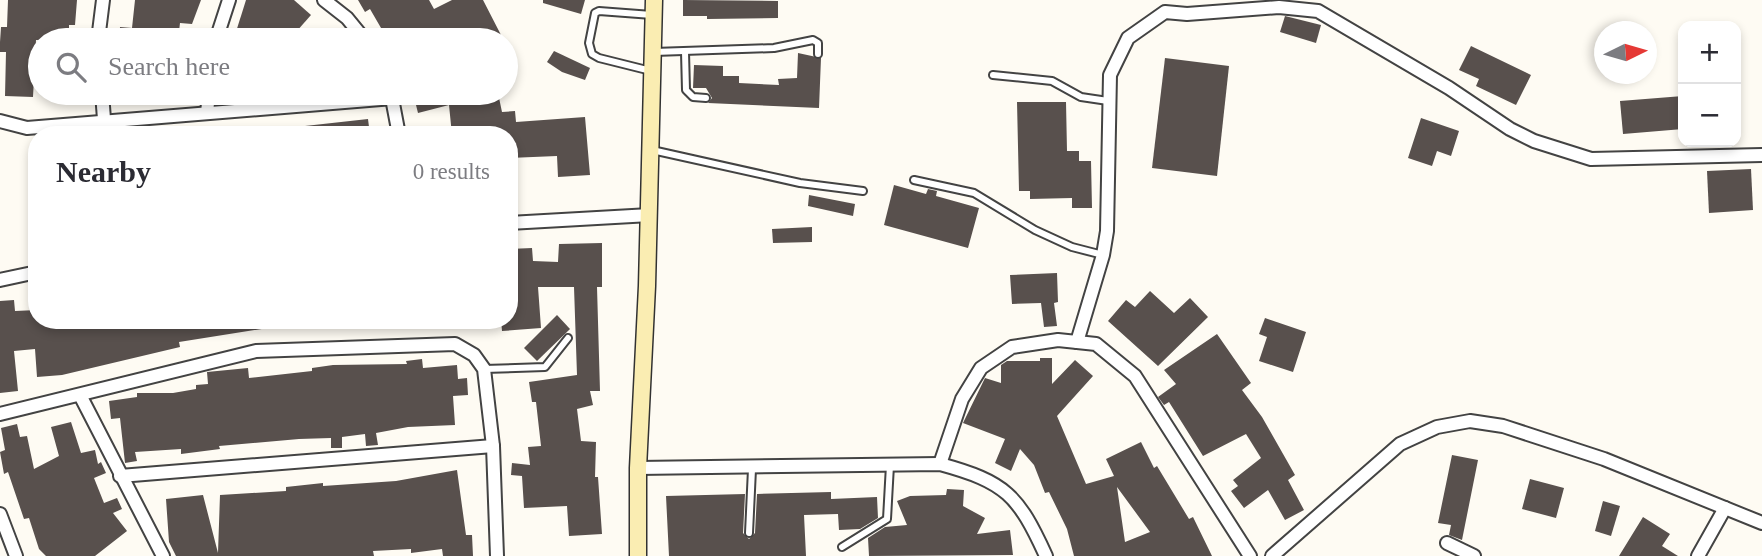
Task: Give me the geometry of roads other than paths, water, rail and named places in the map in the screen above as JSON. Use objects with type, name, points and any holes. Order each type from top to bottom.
[{"type":"main road","points":[[638,556],[638,468],[650,215],[654,8]]},
{"type":"street","points":[[100,28],[103,0]]},
{"type":"street","points":[[220,28],[229,0]]},
{"type":"street","points":[[324,0],[355,28]]},
{"type":"street","points":[[1077,342],[1103,254],[1107,231],[1110,75],[1128,37],[1165,12],[1187,14],[1292,7],[1318,12],[1337,20],[1534,141],[1591,159],[1762,155]]},
{"type":"street","points":[[103,105],[104,119]]},
{"type":"street","points":[[207,113],[208,105]]},
{"type":"street","points":[[44,126],[289,105]]},
{"type":"street","points":[[394,105],[397,126]]},
{"type":"street","points":[[0,121],[28,128]]},
{"type":"street","points":[[518,222],[650,215]]},
{"type":"street","points":[[1,276],[28,273]]},
{"type":"street","points":[[940,464],[962,399],[981,368],[1012,347],[1058,340],[1096,344],[1135,376],[1250,556]]},
{"type":"street","points":[[0,414],[256,351],[455,344],[474,355],[484,369],[493,446],[497,556]]},
{"type":"street","points":[[80,395],[163,556]]},
{"type":"street","points":[[1272,556],[1400,444],[1437,427],[1469,421],[1503,426],[1604,459],[1762,523]]},
{"type":"street","points":[[120,476],[493,446]]},
{"type":"street","points":[[638,468],[752,469],[940,464],[969,472],[1002,488],[1026,513],[1046,556]]},
{"type":"street","points":[[1698,556],[1725,508]]},
{"type":"street","points":[[0,514],[3,532],[16,556]]},
{"type":"street","points":[[1447,543],[1474,556]]},
{"type":"lane","points":[[651,71],[599,58],[593,54],[589,43],[595,13],[654,8]]},
{"type":"lane","points":[[652,51],[774,48],[813,40],[818,43],[818,54]]},
{"type":"lane","points":[[685,52],[686,90],[691,96],[705,98]]},
{"type":"lane","points":[[993,75],[1052,81],[1081,97],[1108,101]]},
{"type":"lane","points":[[651,149],[800,183],[863,191]]},
{"type":"lane","points":[[914,180],[974,192],[1035,230],[1073,247],[1103,254]]},
{"type":"lane","points":[[484,369],[545,367],[568,338]]},
{"type":"lane","points":[[842,547],[887,519],[890,465]]},
{"type":"lane","points":[[749,533],[752,469]]}]
